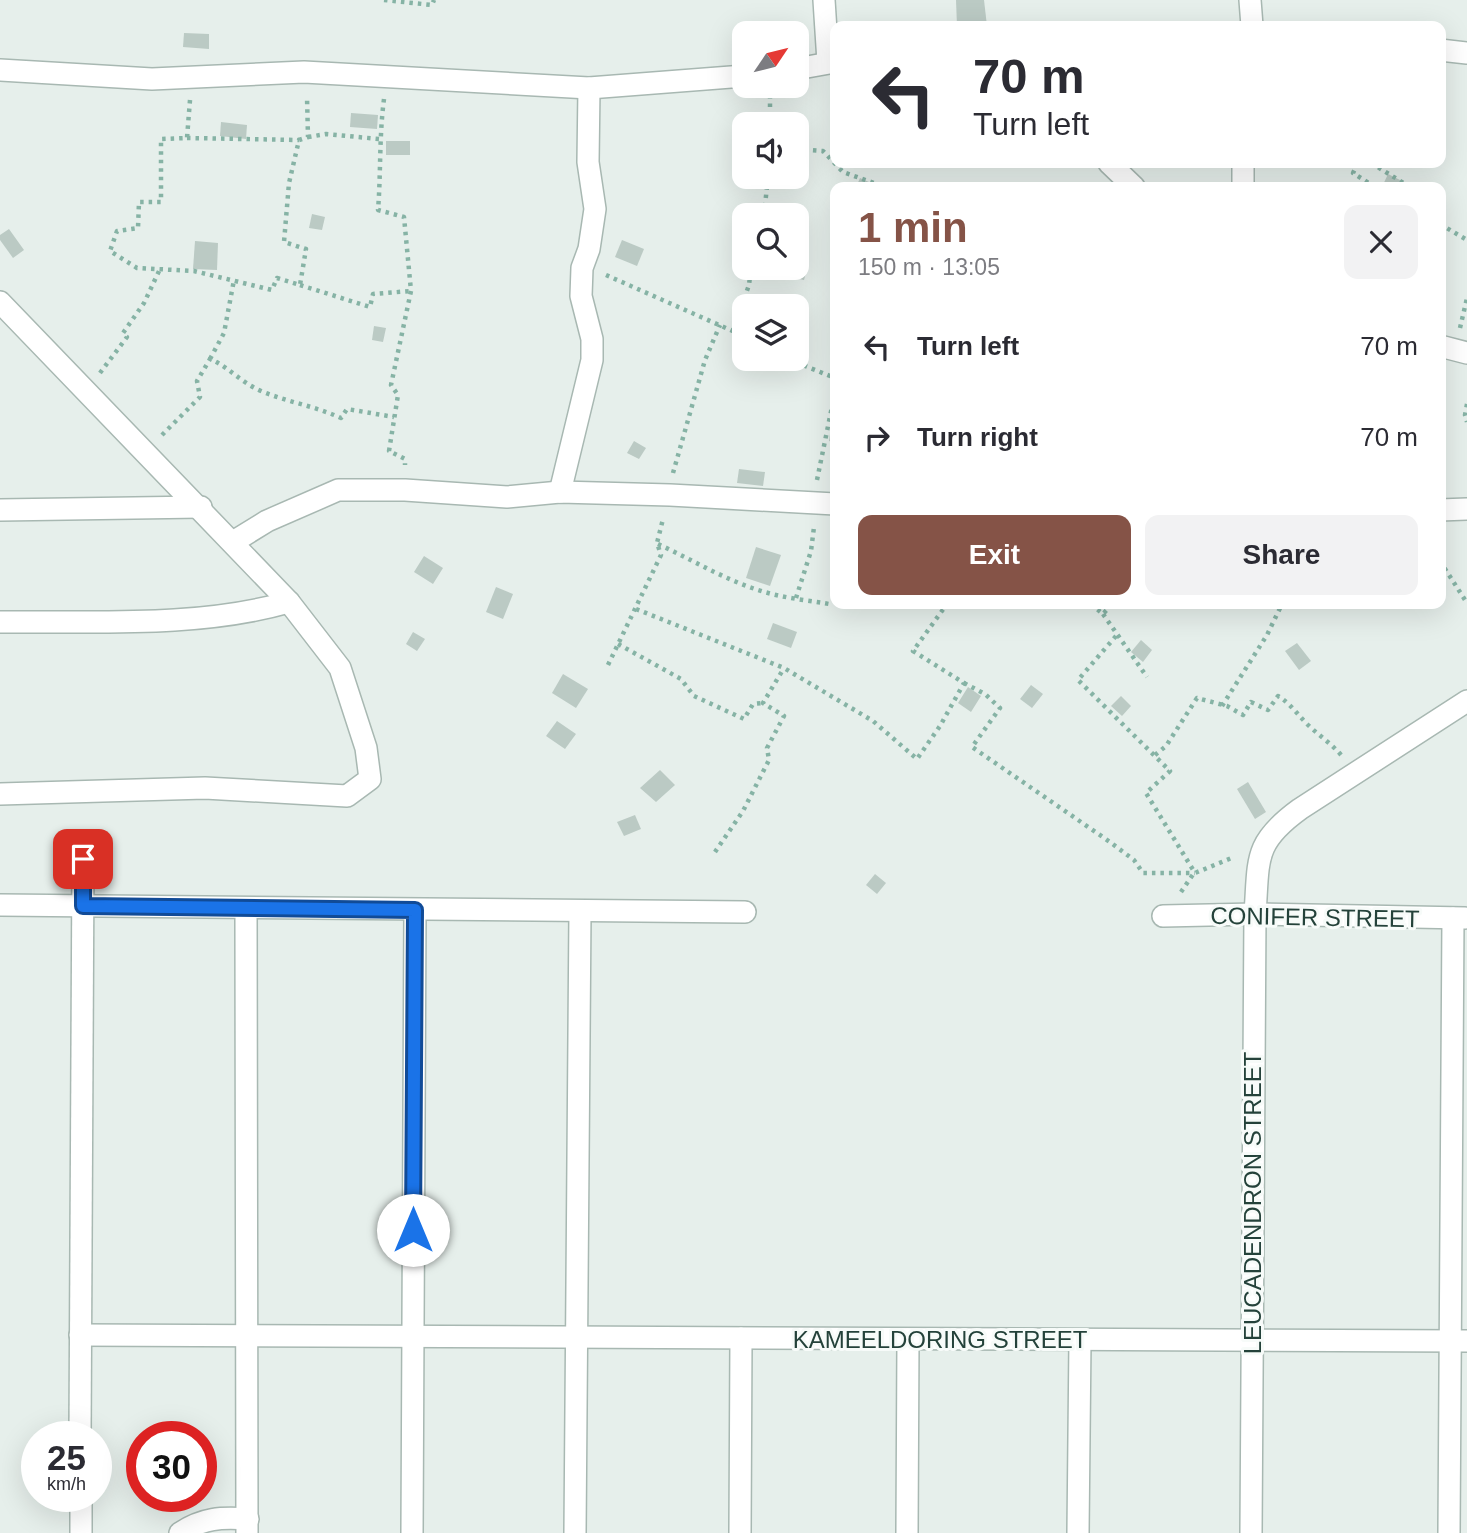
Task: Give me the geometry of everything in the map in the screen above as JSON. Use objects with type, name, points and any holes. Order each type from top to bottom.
[{"type":"street","points":[[824,0],[830,46]]},
{"type":"street","points":[[1250,0],[1252,21]]},
{"type":"street","points":[[1446,51],[1467,53]]},
{"type":"street","points":[[809,66],[830,62]]},
{"type":"street","points":[[0,70],[140,78],[304,72],[589,88],[732,77]]},
{"type":"street","points":[[560,492],[592,360],[592,339],[582,307],[582,268],[593,229],[595,209],[588,162],[589,88]]},
{"type":"street","points":[[1114,168],[1129,182]]},
{"type":"street","points":[[0,302],[201,507],[289,602],[340,668],[366,748],[370,779],[347,796],[205,788],[0,794]]},
{"type":"street","points":[[1446,348],[1467,353]]},
{"type":"street","points":[[233,542],[267,521],[338,490],[405,490],[507,497],[560,492],[670,495],[825,504]]},
{"type":"street","points":[[0,510],[201,507]]},
{"type":"street","points":[[1446,510],[1467,509]]},
{"type":"street","points":[[0,622],[200,617],[289,602]]},
{"type":"street","points":[[1262,846],[1278,825],[1467,701]]},
{"type":"street","name":"LEUCADENDRON STREET","points":[[1251,1533],[1255,914],[1262,846]]},
{"type":"street","points":[[80,1421],[83,859]]},
{"type":"street","points":[[0,905],[745,912]]},
{"type":"street","points":[[180,1533],[211,1518],[248,1526],[245,1336],[246,909]]},
{"type":"street","points":[[412,1533],[415,910]]},
{"type":"street","points":[[575,1533],[580,911]]},
{"type":"street","name":"CONIFER STREET","points":[[1163,916],[1255,914],[1460,918]]},
{"type":"street","points":[[1449,1533],[1458,1341],[1460,918]]},
{"type":"street","name":"KAMEELDORING STREET","points":[[80,1335],[1458,1341]]},
{"type":"street","points":[[740,1533],[741,1338]]},
{"type":"street","points":[[907,1533],[908,1339]]},
{"type":"street","points":[[1078,1533],[1080,1340]]},
{"type":"street","points":[[81,1512],[81,1533]]},
{"type":"path","points":[[384,0],[432,5],[434,0]]},
{"type":"path","points":[[304,72],[308,136]]},
{"type":"path","points":[[187,138],[192,76]]},
{"type":"path","points":[[387,76],[379,139],[381,175],[378,210],[404,217],[411,292],[391,385],[398,395],[389,450],[405,459],[405,490]]},
{"type":"path","points":[[379,139],[326,134],[308,136],[299,141],[160,139],[161,202],[139,202],[138,228],[117,231],[110,251],[137,268],[194,271],[272,290],[277,278],[370,307],[373,294],[411,292]]},
{"type":"path","points":[[299,141],[289,183],[284,242],[306,249],[300,285]]},
{"type":"path","points":[[809,150],[823,151],[830,158]]},
{"type":"path","points":[[839,168],[843,172],[871,182]]},
{"type":"path","points":[[1355,168],[1353,173],[1367,182]]},
{"type":"path","points":[[1379,168],[1402,182]]},
{"type":"path","points":[[1446,228],[1467,240]]},
{"type":"path","points":[[582,268],[618,279],[644,295],[732,331]]},
{"type":"path","points":[[85,390],[116,355],[127,337],[123,333],[144,303],[160,269]]},
{"type":"path","points":[[145,452],[200,397],[197,381],[224,333],[234,280]]},
{"type":"path","points":[[608,665],[661,555],[657,543],[689,413],[705,360],[720,325]]},
{"type":"path","points":[[210,359],[223,364],[234,377],[261,391],[312,405],[341,418],[347,409],[394,417]]},
{"type":"path","points":[[809,368],[830,377]]},
{"type":"path","points":[[1467,404],[1467,422]]},
{"type":"path","points":[[796,598],[825,504],[822,442],[830,411]]},
{"type":"path","points":[[657,543],[697,562],[705,570],[776,596],[829,604]]},
{"type":"path","points":[[1446,570],[1467,603]]},
{"type":"path","points":[[636,609],[784,668],[873,721],[917,759],[940,726],[964,683]]},
{"type":"path","points":[[943,609],[913,650],[985,694],[1000,708],[972,747],[1110,842],[1134,860],[1143,873],[1195,873],[1262,846]]},
{"type":"path","points":[[1097,609],[1147,677]]},
{"type":"path","points":[[1103,614],[1108,609]]},
{"type":"path","points":[[1222,707],[1267,635],[1280,609]]},
{"type":"path","points":[[1116,636],[1079,680],[1170,771],[1146,793],[1195,873]]},
{"type":"path","points":[[618,645],[681,679],[694,696],[744,719],[753,704],[762,703],[784,716],[767,748],[769,760],[743,811],[715,852]]},
{"type":"path","points":[[762,703],[784,668]]},
{"type":"path","points":[[1155,755],[1166,746],[1197,698],[1201,697],[1222,707],[1227,706],[1243,715],[1251,702],[1268,710],[1278,696],[1292,705],[1309,726],[1318,730],[1355,774]]},
{"type":"building","points":[[956,0],[984,0],[986,21],[957,21]]},
{"type":"building","points":[[184,33],[209,34],[209,49],[183,47]]},
{"type":"building","points":[[351,113],[378,115],[377,129],[350,127]]},
{"type":"building","points":[[221,122],[247,125],[246,139],[220,136]]},
{"type":"building","points":[[386,141],[410,141],[410,155],[386,155]]},
{"type":"building","points":[[1388,174],[1404,182],[1384,182]]},
{"type":"building","points":[[312,214],[325,217],[322,230],[309,228]]},
{"type":"building","points":[[9,229],[24,250],[13,258],[0,240],[0,235]]},
{"type":"building","points":[[622,240],[644,249],[637,266],[615,257]]},
{"type":"building","points":[[195,241],[218,243],[217,270],[193,269]]},
{"type":"building","points":[[374,326],[386,328],[383,342],[372,340]]},
{"type":"building","points":[[634,441],[646,448],[639,459],[627,453]]},
{"type":"building","points":[[739,469],[765,472],[763,486],[737,483]]},
{"type":"building","points":[[756,547],[781,555],[770,586],[746,578]]},
{"type":"building","points":[[424,556],[443,568],[433,584],[414,572]]},
{"type":"building","points":[[496,587],[513,594],[503,619],[486,612]]},
{"type":"building","points":[[773,623],[797,632],[791,648],[767,639]]},
{"type":"building","points":[[413,632],[425,639],[417,651],[406,644]]},
{"type":"building","points":[[1141,640],[1152,650],[1143,662],[1131,652]]},
{"type":"building","points":[[1297,643],[1311,661],[1299,670],[1285,651]]},
{"type":"building","points":[[563,674],[588,689],[576,708],[552,693]]},
{"type":"building","points":[[1031,685],[1043,694],[1032,708],[1020,699]]},
{"type":"building","points":[[968,687],[981,696],[971,712],[958,703]]},
{"type":"building","points":[[1121,696],[1131,706],[1122,716],[1111,706]]},
{"type":"building","points":[[557,721],[576,734],[565,749],[546,736]]},
{"type":"building","points":[[660,770],[675,785],[656,802],[640,788]]},
{"type":"building","points":[[1248,782],[1266,812],[1255,819],[1237,789]]},
{"type":"building","points":[[635,815],[641,829],[624,836],[617,822]]},
{"type":"building","points":[[875,874],[886,883],[877,894],[866,885]]},
{"type":"route","points":[[83,859],[83,906],[415,910],[413,1230]]}]
